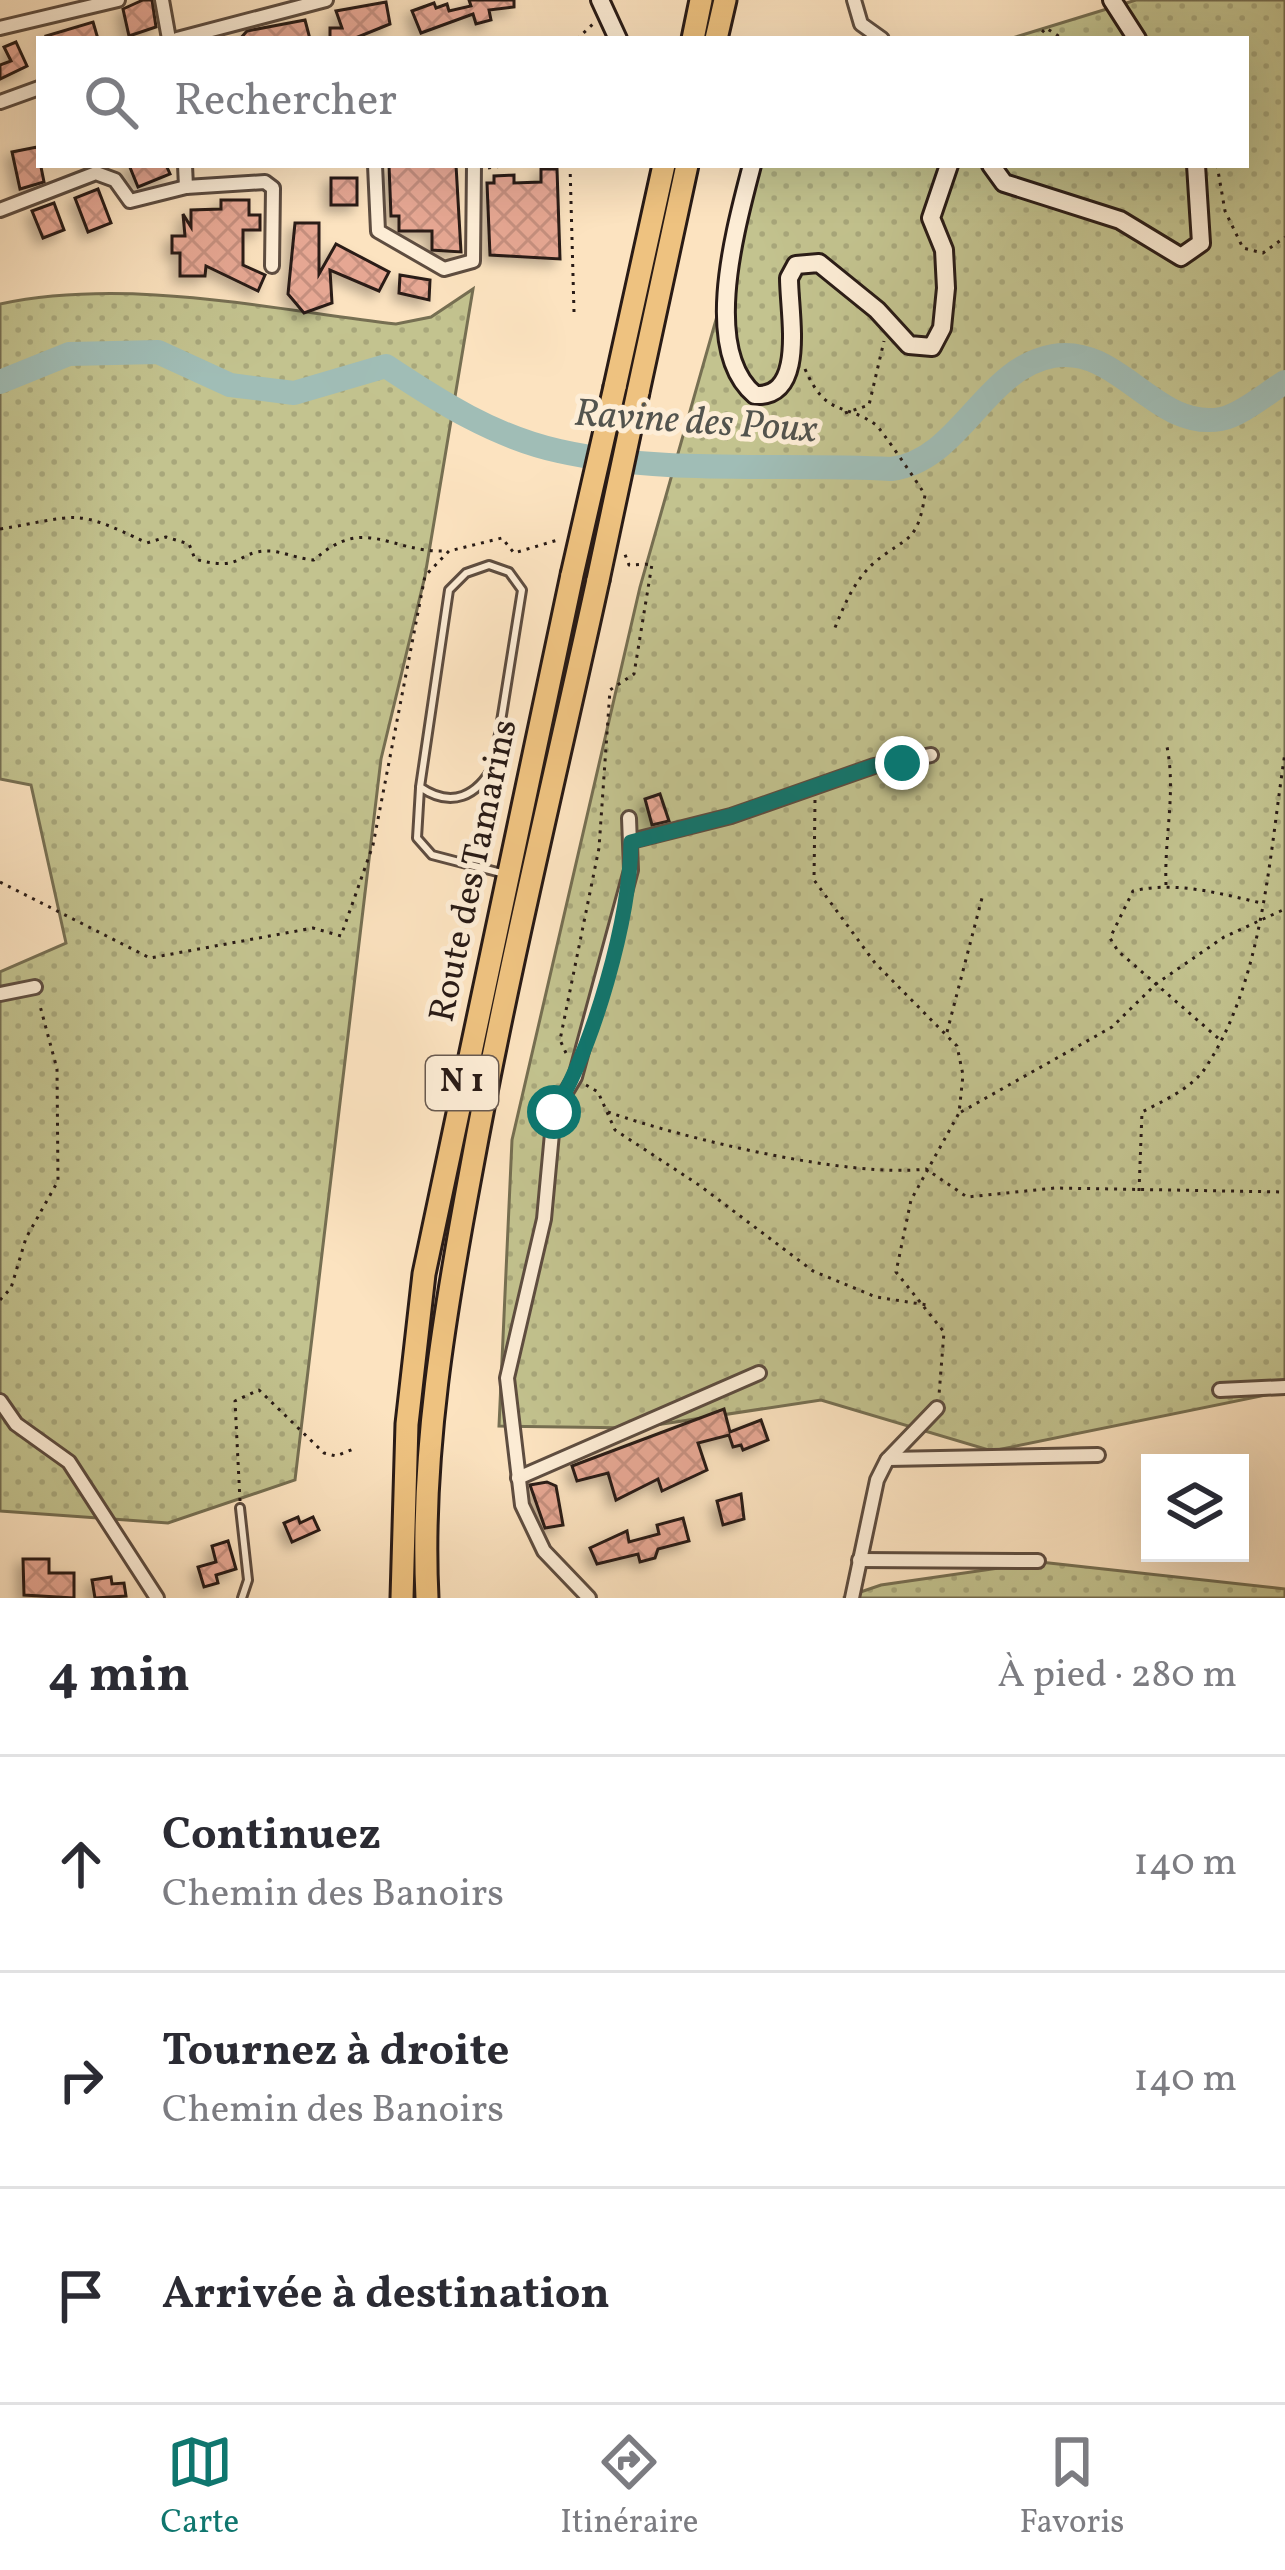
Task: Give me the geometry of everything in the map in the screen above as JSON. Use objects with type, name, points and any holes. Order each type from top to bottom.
[{"type":"highway","points":[[693,36],[701,0]]},
{"type":"highway","points":[[717,36],[725,0]]},
{"type":"highway","name":"Route des Tamarins","points":[[402,1598],[407,1424],[424,1274],[663,168]]},
{"type":"highway","name":"Route des Tamarins","points":[[427,1598],[433,1425],[450,1281],[482,1109],[686,168]]},
{"type":"main road","points":[[1112,0],[1135,36]]},
{"type":"main road","points":[[604,8],[617,36]]},
{"type":"main road","points":[[751,168],[730,238],[732,368],[755,395],[772,396],[784,387],[789,278],[796,265],[819,263],[878,310],[909,345],[932,347],[938,340],[946,288],[944,250],[932,218],[948,168]]},
{"type":"main road","points":[[993,168],[1004,184],[1120,220],[1181,257],[1201,242],[1196,168]]},
{"type":"street","points":[[0,28],[118,0]]},
{"type":"street","points":[[162,0],[172,36]]},
{"type":"street","points":[[185,36],[326,0]]},
{"type":"street","points":[[854,0],[861,24],[878,36]]},
{"type":"street","points":[[0,103],[36,89]]},
{"type":"street","points":[[185,168],[186,187]]},
{"type":"street","points":[[375,168],[378,231],[444,269],[473,261],[474,168]]},
{"type":"street","points":[[0,210],[96,173],[115,180],[130,201],[186,187],[265,182],[273,188],[272,266]]},
{"type":"street","points":[[631,842],[931,755]]},
{"type":"street","points":[[589,1598],[544,1551],[522,1505],[507,1378],[544,1219],[554,1112],[575,1077],[631,870],[629,818]]},
{"type":"street","points":[[0,994],[35,987]]},
{"type":"street","points":[[518,1478],[759,1373]]},
{"type":"street","points":[[1220,1390],[1285,1387]]},
{"type":"street","points":[[0,1401],[16,1424],[69,1462],[157,1598]]},
{"type":"street","points":[[852,1598],[877,1480],[887,1460],[937,1408]]},
{"type":"street","points":[[887,1460],[1098,1455]]},
{"type":"street","points":[[860,1560],[1038,1561]]},
{"type":"lane","points":[[420,787],[435,798],[460,799],[482,788],[494,765],[522,590],[509,572],[489,565],[466,573],[449,590],[420,787],[417,838],[432,855],[508,874]]},
{"type":"lane","points":[[240,1508],[248,1580],[242,1598]]},
{"type":"path","points":[[580,36],[604,8]]},
{"type":"path","points":[[570,168],[574,312]]},
{"type":"path","points":[[1218,168],[1225,211],[1244,248],[1263,253],[1285,236]]},
{"type":"path","points":[[843,414],[869,405],[873,394],[872,376],[884,337],[878,310]]},
{"type":"path","points":[[789,344],[806,358],[806,371],[820,396],[843,414],[878,426],[925,495],[921,521],[904,547],[875,562],[849,594],[834,630]]},
{"type":"path","points":[[0,529],[76,514],[100,518],[147,543],[166,537],[189,544],[195,559],[217,565],[240,564],[251,554],[272,550],[288,559],[314,560],[339,538],[357,534],[418,552],[448,551]]},
{"type":"path","points":[[1166,742],[1174,776],[1165,821],[1166,887]]},
{"type":"path","points":[[1139,1191],[1142,1112],[1202,1073],[1220,1040],[1261,903],[1285,753]]},
{"type":"path","points":[[813,787],[814,880],[875,963],[957,1046],[963,1076],[959,1113],[910,1201],[896,1272],[944,1332],[937,1408]]},
{"type":"path","points":[[1220,1040],[1110,938],[1133,891],[1166,887],[1261,903]]},
{"type":"path","points":[[946,1034],[982,898]]},
{"type":"path","points":[[959,1113],[1112,1028],[1156,984],[1224,937],[1285,909]]},
{"type":"path","points":[[0,1300],[11,1288],[26,1238],[58,1180],[57,1069],[35,987]]},
{"type":"path","points":[[607,1112],[648,1126],[884,1174],[926,1169],[967,1197],[1055,1188],[1285,1192]]},
{"type":"path","points":[[240,1508],[235,1401],[246,1392],[259,1390],[325,1454],[336,1456],[356,1448]]},
{"type":"green space","points":[[1136,0],[1285,0],[1285,1391],[992,1451],[821,1400],[636,1428],[499,1426],[512,1140],[640,587],[759,168],[1249,168],[1249,36],[1019,36]]},
{"type":"green space","points":[[473,289],[425,576],[381,759],[295,1480],[168,1523],[0,1511],[0,972],[66,943],[31,785],[0,779],[0,304],[49,296],[148,295],[396,324],[431,317]]},
{"type":"green space","points":[[1040,1562],[1285,1589],[1285,1598],[843,1598],[881,1585]]},
{"type":"building","points":[[152,0],[156,27],[129,36],[123,9]]},
{"type":"building","points":[[469,0],[514,0],[514,7],[489,10],[491,20],[476,24],[473,14],[421,33],[412,11],[434,3],[436,8],[447,4],[449,11],[471,6]]},
{"type":"building","points":[[386,2],[390,24],[360,36],[330,36],[330,28],[342,28],[336,11]]},
{"type":"building","points":[[305,20],[309,36],[243,36],[247,31]]},
{"type":"building","points":[[93,22],[97,36],[46,36]]},
{"type":"building","points":[[16,42],[27,66],[0,79],[0,65],[11,61],[4,47]]},
{"type":"building","points":[[36,147],[36,168],[41,168],[44,182],[20,189],[12,152]]},
{"type":"building","points":[[130,168],[167,168],[170,174],[138,187]]},
{"type":"building","points":[[389,168],[456,168],[461,252],[432,250],[432,231],[399,231],[399,216],[391,216]]},
{"type":"building","points":[[541,169],[557,169],[560,259],[490,255],[487,183],[494,183],[494,176],[514,175],[514,183],[541,182]]},
{"type":"building","points":[[331,178],[357,178],[357,205],[331,205]]},
{"type":"building","points":[[98,189],[111,223],[88,232],[75,198]]},
{"type":"building","points":[[221,200],[249,200],[249,215],[260,215],[260,230],[243,230],[243,265],[265,275],[258,291],[206,266],[205,276],[180,276],[180,253],[172,253],[172,236],[185,236],[183,214],[191,227],[191,210],[221,209]]},
{"type":"building","points":[[54,203],[64,230],[43,238],[32,211]]},
{"type":"building","points":[[295,223],[319,223],[319,274],[336,244],[389,272],[379,291],[330,270],[332,303],[304,313],[288,294]]},
{"type":"building","points":[[400,275],[430,280],[429,300],[399,293]]},
{"type":"building","points":[[660,794],[669,821],[652,825],[645,799]]},
{"type":"building","points":[[724,1409],[730,1432],[761,1420],[768,1440],[743,1450],[741,1445],[733,1447],[729,1435],[698,1443],[707,1470],[662,1491],[658,1479],[616,1500],[608,1473],[577,1481],[572,1466]]},
{"type":"building","points":[[547,1482],[556,1486],[563,1525],[545,1528],[530,1485]]},
{"type":"building","points":[[741,1494],[744,1519],[723,1525],[717,1501]]},
{"type":"building","points":[[298,1517],[300,1523],[313,1517],[319,1530],[292,1542],[284,1523]]},
{"type":"building","points":[[683,1518],[689,1541],[658,1549],[655,1558],[640,1562],[638,1554],[597,1564],[590,1548],[627,1531],[629,1542],[659,1534],[657,1525]]},
{"type":"building","points":[[228,1541],[236,1569],[216,1575],[218,1583],[204,1587],[198,1567],[216,1562],[212,1546]]},
{"type":"building","points":[[23,1559],[49,1559],[49,1573],[74,1573],[74,1598],[24,1595]]},
{"type":"building","points":[[111,1577],[112,1584],[124,1583],[126,1596],[95,1598],[92,1580]]},
{"type":"waterway","name":"Ravine des Poux","points":[[0,382],[69,354],[158,352],[230,385],[294,393],[386,366],[490,427],[559,451],[682,466],[891,469],[936,450],[1008,378],[1053,356],[1098,362],[1176,413],[1198,419],[1229,417],[1285,382]]},
{"type":"route","points":[[554,1112],[575,1077],[608,962],[631,870],[631,842],[730,816],[874,766],[902,763]]}]
